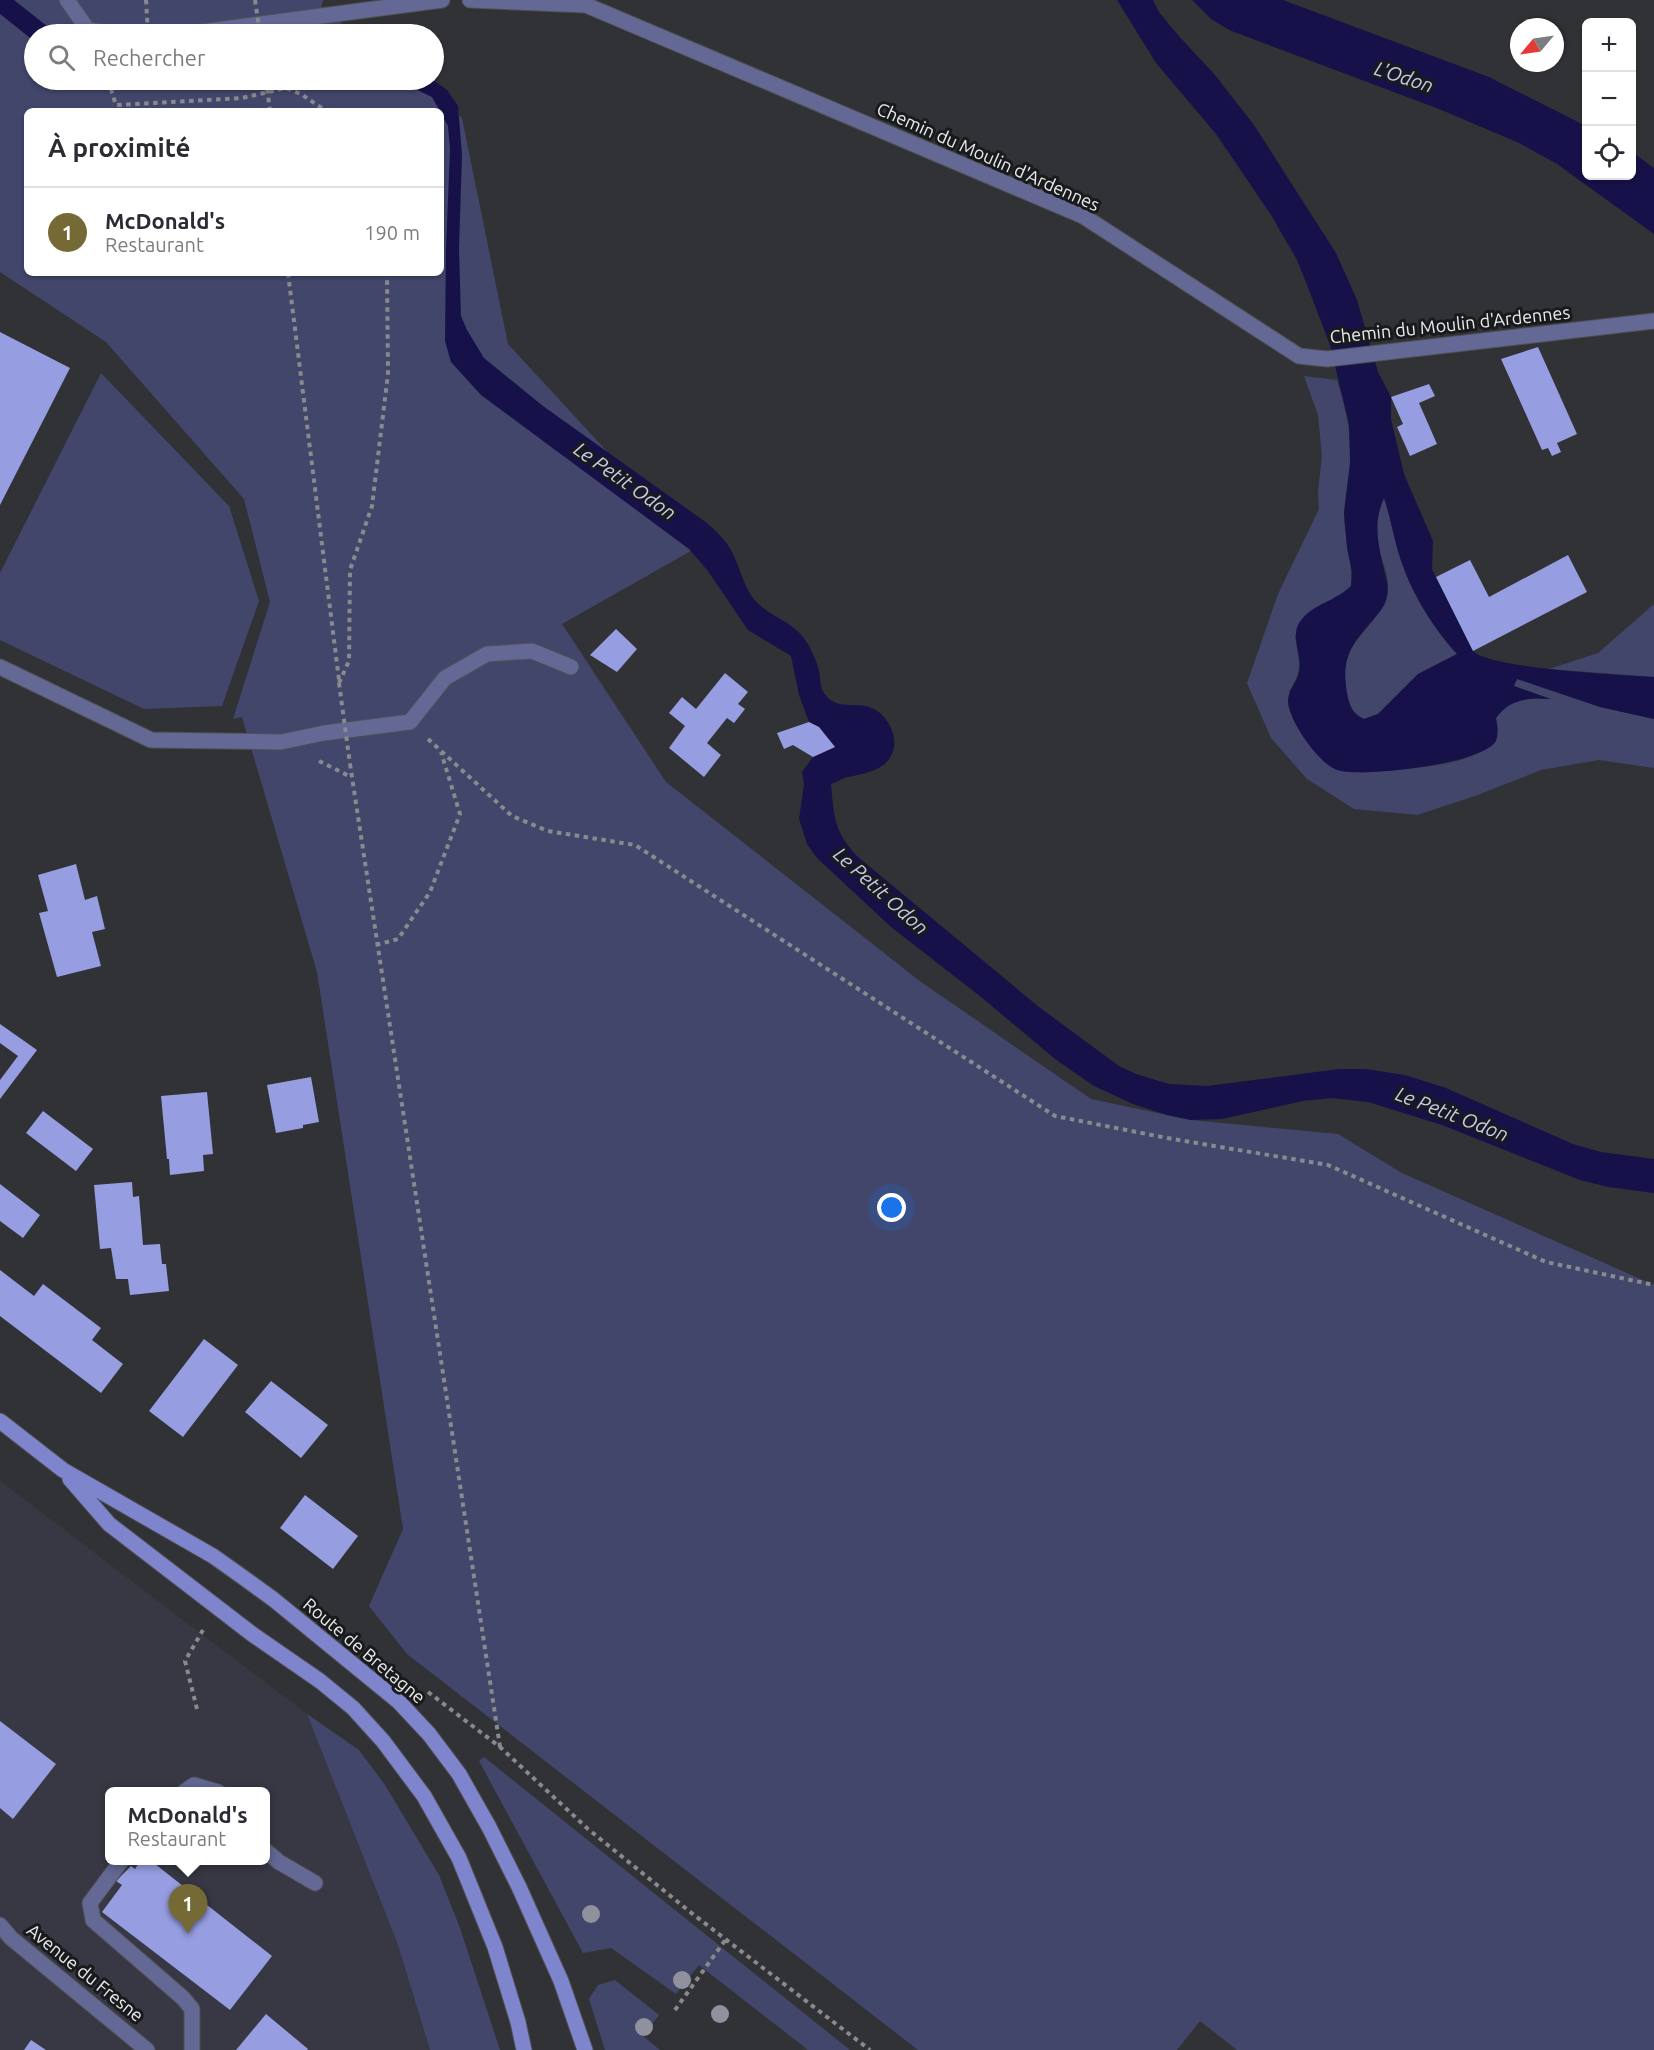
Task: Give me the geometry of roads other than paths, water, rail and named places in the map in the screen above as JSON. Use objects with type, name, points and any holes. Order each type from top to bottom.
[{"type":"main road","name":"Route de Bretagne","points":[[0,1421],[63,1470],[213,1556],[273,1599],[399,1702],[429,1734],[459,1774],[519,1887],[561,1981],[585,2050]]},
{"type":"main road","name":"Route de Bretagne","points":[[63,1470],[109,1524],[252,1634],[328,1688],[353,1708],[383,1741],[424,1796],[459,1858],[495,1947],[518,2022],[524,2050]]},
{"type":"street","points":[[67,0],[84,24]]},
{"type":"street","points":[[261,24],[442,0]]},
{"type":"street","name":"Chemin du Moulin d'Ardennes","points":[[470,0],[586,5],[1083,216],[1299,356],[1327,359],[1654,321]]},
{"type":"street","points":[[0,667],[151,740],[281,742],[324,733],[410,722],[445,678],[487,654],[532,651],[572,667]]},
{"type":"street","points":[[270,1854],[315,1883]]},
{"type":"street","points":[[118,1865],[90,1903],[93,1920],[183,1998],[192,2009],[192,2050]]},
{"type":"street","name":"Avenue du Fresne","points":[[0,1924],[11,1938],[147,2050]]},
{"type":"water","points":[[0,0],[14,0],[44,24],[24,24],[24,33],[0,14]]},
{"type":"water","points":[[1117,0],[1153,0],[1159,12],[1215,75],[1254,125],[1336,253],[1357,300],[1378,372],[1391,397],[1391,419],[1404,474],[1433,541],[1432,569],[1473,651],[1485,657],[1530,667],[1654,677],[1654,719],[1600,707],[1517,679],[1514,686],[1551,699],[1528,699],[1507,707],[1496,718],[1498,732],[1496,741],[1486,749],[1469,756],[1421,767],[1350,772],[1337,770],[1330,766],[1314,751],[1293,719],[1288,701],[1300,665],[1296,638],[1298,625],[1307,614],[1351,586],[1352,572],[1344,513],[1350,463],[1349,424],[1330,345],[1297,260],[1271,215],[1216,134],[1156,63]],"holes":[[[1384,498],[1400,559],[1412,588],[1428,616],[1457,654],[1418,674],[1378,714],[1364,719],[1357,715],[1350,705],[1345,671],[1354,645],[1384,606],[1388,591],[1377,526]]]},
{"type":"water","name":"L'Odon","points":[[1192,0],[1283,0],[1489,77],[1582,124],[1582,180],[1636,180],[1636,155],[1654,168],[1654,234],[1557,164],[1519,143],[1439,109],[1229,30],[1211,19]]},
{"type":"water","name":"Le Petit Odon","points":[[444,88],[458,106],[462,155],[459,249],[461,316],[484,358],[543,406],[707,523],[731,549],[747,589],[754,599],[760,606],[797,630],[803,637],[815,659],[821,687],[828,698],[838,703],[871,708],[882,715],[891,727],[894,747],[892,755],[883,766],[831,784],[837,824],[844,840],[858,857],[1039,1007],[1119,1066],[1136,1074],[1169,1084],[1207,1086],[1339,1069],[1365,1069],[1405,1075],[1446,1088],[1573,1144],[1601,1152],[1654,1159],[1654,1193],[1608,1187],[1580,1180],[1442,1125],[1368,1102],[1331,1098],[1303,1101],[1222,1119],[1191,1120],[1133,1104],[1094,1086],[1055,1059],[981,997],[891,927],[817,858],[807,844],[799,819],[804,784],[802,772],[813,757],[835,747],[809,722],[799,695],[791,656],[748,630],[708,571],[689,549],[481,395],[451,362],[445,341],[450,149],[444,108],[438,108],[432,97],[417,90],[444,90]]},
{"type":"place","name":"McDonald's","points":[[188,1934]]}]
